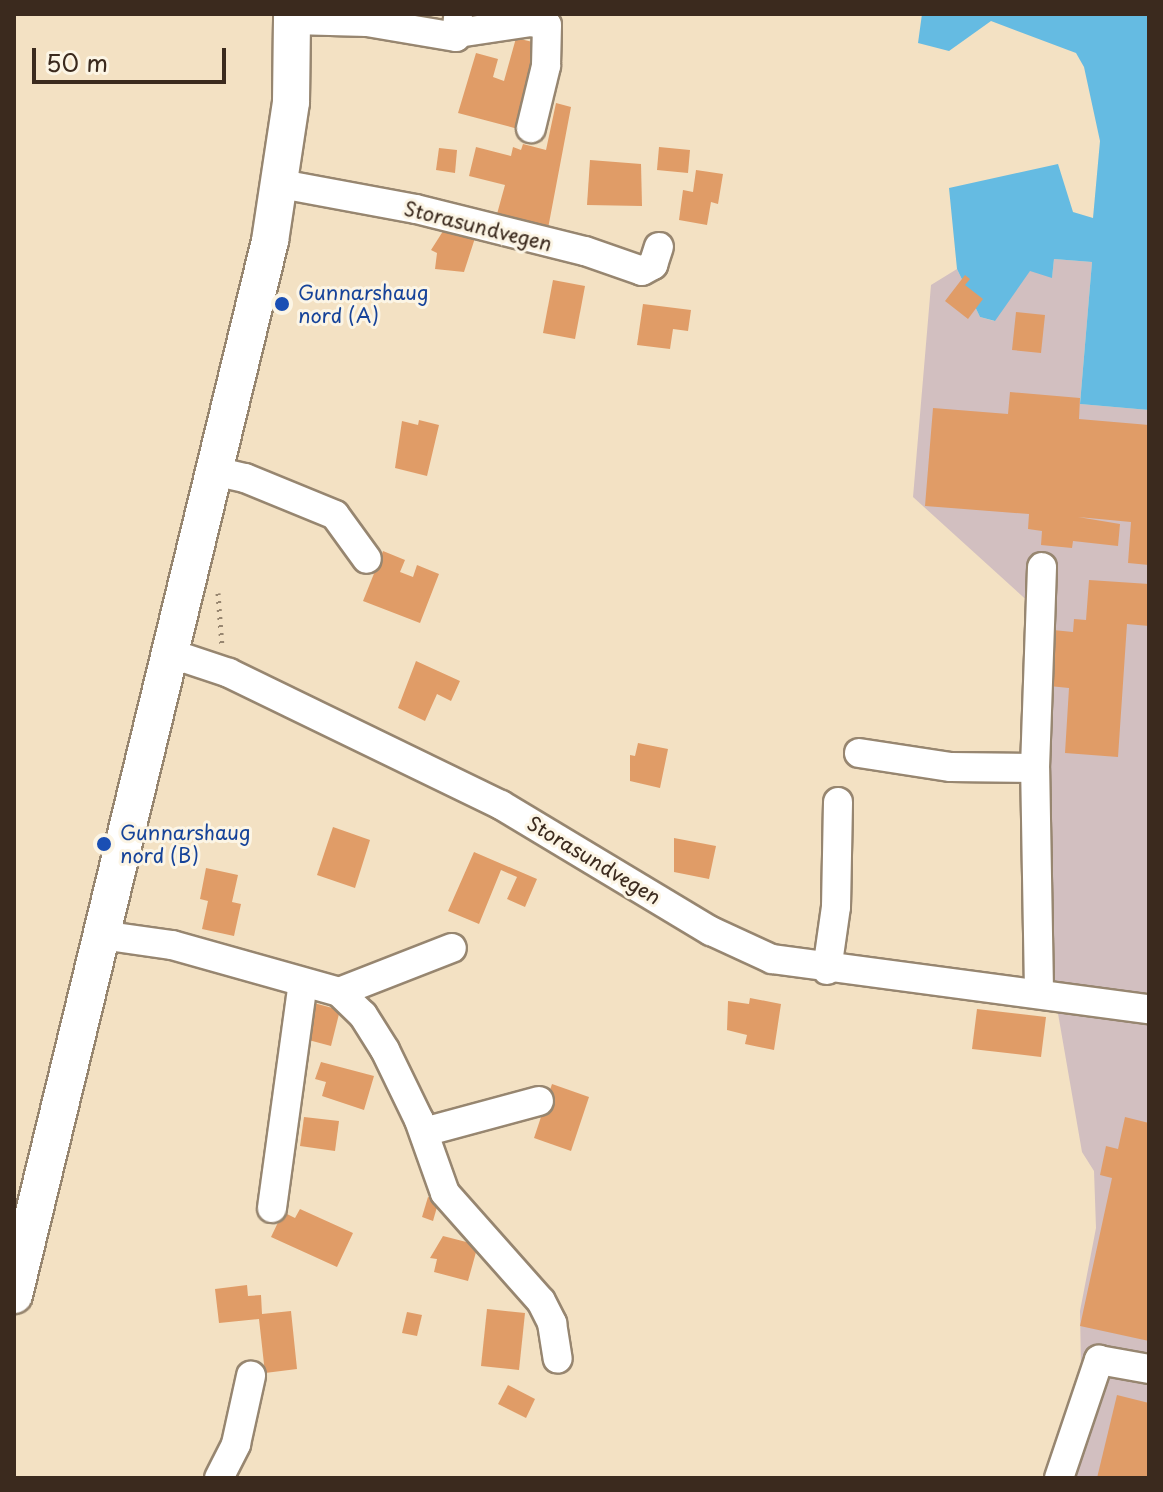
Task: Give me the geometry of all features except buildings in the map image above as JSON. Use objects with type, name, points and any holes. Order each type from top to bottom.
[{"type":"main road","points":[[14,1295],[281,184],[293,17]]},
{"type":"street","points":[[293,17],[367,22],[431,35],[458,23],[531,22],[547,25],[546,66],[531,128]]},
{"type":"street","name":"Storasundvegen","points":[[281,184],[416,209],[585,251],[642,271],[653,265],[659,247]]},
{"type":"street","points":[[214,471],[245,478],[335,515],[367,559]]},
{"type":"street","points":[[1039,991],[1035,768],[1042,567]]},
{"type":"street","name":"Storasundvegen","points":[[169,653],[229,673],[501,805],[711,931],[772,959],[827,970],[1039,991],[1149,1009]]},
{"type":"street","points":[[859,753],[951,767],[1035,768]]},
{"type":"street","points":[[827,970],[836,907],[838,802]]},
{"type":"street","points":[[101,935],[172,945],[339,992],[363,1015],[385,1050],[424,1132],[445,1193],[541,1301],[552,1323],[558,1359]]},
{"type":"street","points":[[339,992],[452,948]]},
{"type":"street","points":[[272,1208],[303,983]]},
{"type":"street","points":[[424,1132],[539,1101]]},
{"type":"street","points":[[1059,1478],[1099,1360],[1149,1369]]},
{"type":"street","points":[[219,1478],[236,1444],[251,1376]]},
{"type":"path","points":[[221,580],[218,604],[225,653]]},
{"type":"shaded area","points":[[1054,259],[1092,262],[1080,404],[1149,410],[1149,1478],[1048,1478],[1081,1368],[1080,1311],[1096,1228],[1094,1171],[1082,1152],[1025,823],[1032,605],[913,497],[931,285],[957,269],[980,317],[994,321],[1030,270],[1052,277]]},
{"type":"water","points":[[922,14],[1149,14],[1149,410],[1080,404],[1092,262],[1054,259],[1052,278],[1030,271],[995,321],[980,317],[957,269],[949,188],[1058,164],[1073,212],[1093,218],[1100,141],[1084,67],[1076,53],[991,21],[949,51],[918,43]]},
{"type":"place","name":"Gunnarshaug nord (A)","points":[[282,304]]},
{"type":"place","name":"Gunnarshaug nord (B)","points":[[104,844]]}]
